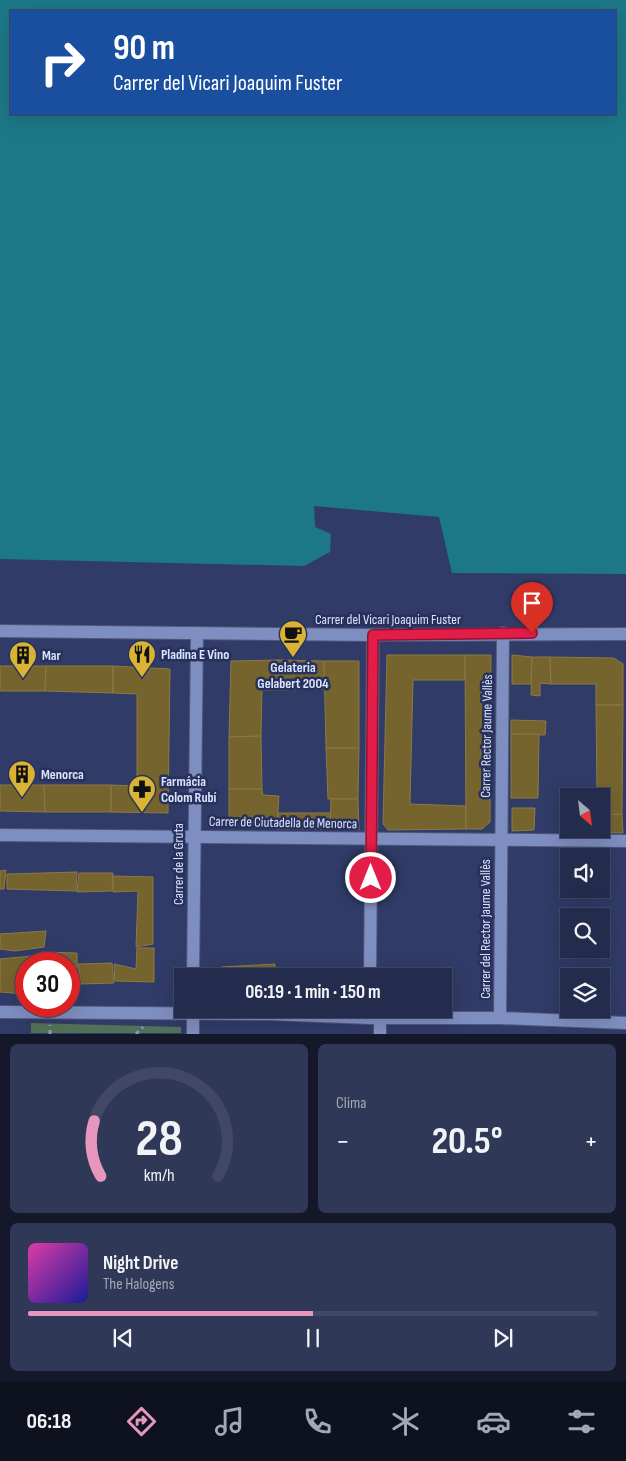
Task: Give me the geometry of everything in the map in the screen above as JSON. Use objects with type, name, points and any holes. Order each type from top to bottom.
[{"type":"street","name":"Carrer del Vicari Joaquim Fuster","points":[[0,631],[373,635],[626,634]]},
{"type":"street","name":"Carrer de la Gruta","points":[[193,968],[193,836],[197,633]]},
{"type":"street","name":"Carrer Rector Jaume Vallès","points":[[500,839],[503,633]]},
{"type":"street","points":[[370,968],[373,635]]},
{"type":"street","name":"Carrer de Ciutadella de Menorca","points":[[0,834],[626,840]]},
{"type":"street","name":"Carrer del Rector Jaume Vallès","points":[[500,839],[500,1018]]},
{"type":"street","points":[[0,1012],[174,1011]]},
{"type":"street","points":[[452,1017],[626,1023]]},
{"type":"street","points":[[193,1018],[193,1034]]},
{"type":"street","points":[[375,1018],[380,1034]]},
{"type":"shaded area","points":[[0,0],[626,0],[626,574],[452,573],[439,517],[314,506],[315,527],[331,534],[330,552],[304,566],[0,559]]},
{"type":"shaded area","points":[[31,1023],[181,1027],[181,1033],[31,1033]]},
{"type":"building","points":[[387,655],[465,655],[465,680],[413,680],[410,804],[466,806],[466,829],[388,830],[383,824]]},
{"type":"building","points":[[465,655],[491,655],[490,822],[482,829],[466,829]]},
{"type":"building","points":[[512,655],[532,657],[531,684],[512,684]]},
{"type":"building","points":[[532,657],[550,657],[551,684],[540,683],[540,696],[531,695]]},
{"type":"building","points":[[550,657],[614,658],[623,664],[623,705],[596,705],[596,684],[551,684]]},
{"type":"building","points":[[278,660],[324,661],[325,689],[279,690]]},
{"type":"building","points":[[278,660],[279,690],[262,690],[261,736],[229,737],[231,661]]},
{"type":"building","points":[[324,661],[359,661],[359,748],[326,748]]},
{"type":"building","name":"Mar","points":[[0,666],[46,666],[45,691],[0,691]]},
{"type":"building","points":[[46,666],[113,666],[113,693],[45,691]]},
{"type":"building","points":[[113,666],[170,669],[168,813],[111,812],[111,785],[137,786],[137,694],[113,693]]},
{"type":"building","points":[[596,705],[623,705],[622,814],[610,815],[610,788],[597,788]]},
{"type":"building","points":[[511,720],[546,721],[545,735],[511,734]]},
{"type":"building","points":[[511,734],[539,734],[538,798],[511,798]]},
{"type":"building","points":[[261,736],[262,789],[229,789],[229,737]]},
{"type":"building","points":[[326,748],[359,748],[358,799],[328,799]]},
{"type":"building","name":"Menorca","points":[[0,785],[44,785],[45,812],[0,811]]},
{"type":"building","points":[[44,785],[111,785],[111,812],[45,812]]},
{"type":"building","points":[[229,789],[262,789],[263,795],[279,796],[277,825],[234,826],[229,821]]},
{"type":"building","points":[[331,799],[358,799],[359,830],[330,829]]},
{"type":"building","points":[[512,808],[535,808],[534,830],[512,831]]},
{"type":"building","points":[[278,813],[331,813],[330,829],[277,829]]},
{"type":"building","points":[[622,814],[623,833],[610,833],[610,815]]},
{"type":"building","points":[[6,870],[4,889],[0,889],[0,871]]},
{"type":"building","points":[[77,872],[76,891],[7,889],[7,874]]},
{"type":"building","points":[[79,873],[113,873],[112,891],[77,892]]},
{"type":"building","points":[[113,876],[153,877],[153,944],[136,947],[138,891],[113,892]]},
{"type":"building","points":[[46,931],[44,947],[15,951],[0,949],[0,934]]},
{"type":"building","points":[[137,948],[154,948],[154,982],[115,981],[114,964],[136,969]]},
{"type":"building","points":[[15,958],[15,993],[0,992],[0,959]]},
{"type":"building","points":[[112,963],[114,983],[81,984],[80,964]]},
{"type":"building","points":[[275,964],[275,968],[221,967]]},
{"type":"place","name":"Gelateria Gelabert 2004","points":[[293,658]]},
{"type":"place","name":"Pladina E Vino","points":[[142,678]]},
{"type":"place","name":"Mar","points":[[23,679]]},
{"type":"place","name":"Menorca","points":[[22,798]]},
{"type":"place","name":"Farmácia Colom Rubí","points":[[142,813]]},
{"type":"route","points":[[371,878],[373,635],[532,633]]}]
